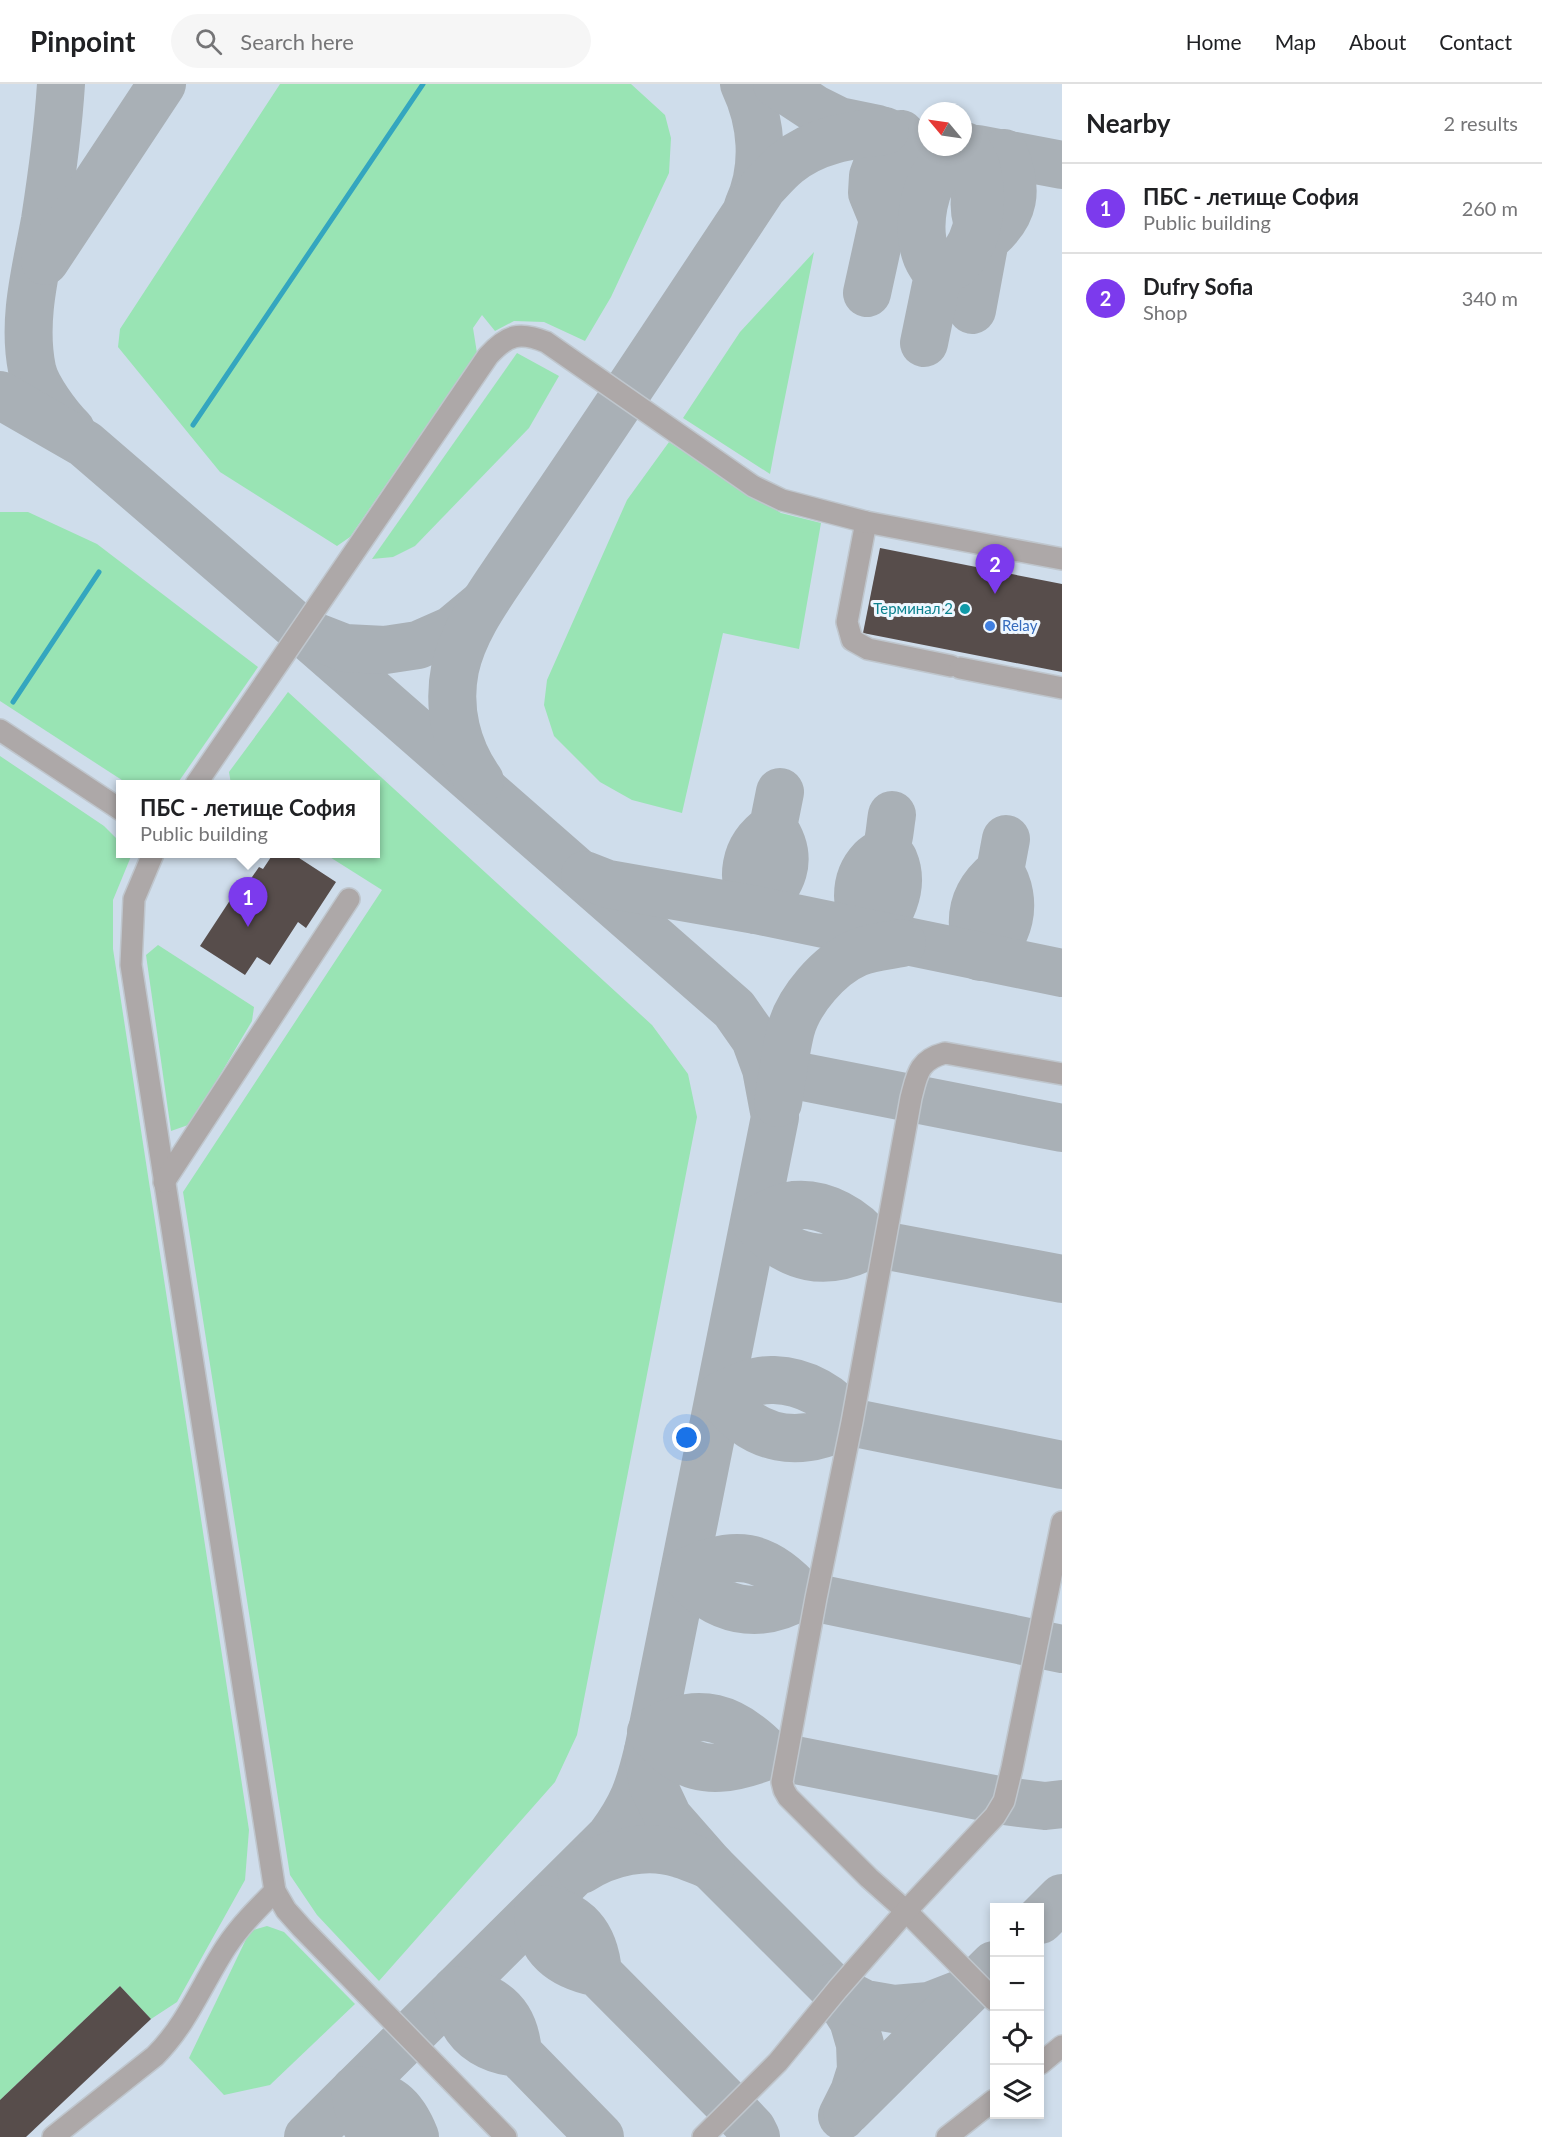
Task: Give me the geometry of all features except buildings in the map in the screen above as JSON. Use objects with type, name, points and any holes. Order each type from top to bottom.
[{"type":"lane","points":[[199,780],[488,356],[500,343],[514,336],[531,336],[546,342],[753,486],[782,500],[866,522],[1062,559]]},
{"type":"lane","points":[[866,522],[847,622],[852,640],[868,649],[1062,688]]},
{"type":"lane","points":[[0,730],[116,807]]},
{"type":"lane","points":[[151,858],[134,898],[131,965],[275,1891],[286,1910],[302,1928],[506,2137]]},
{"type":"lane","points":[[164,1182],[349,899]]},
{"type":"lane","points":[[990,1996],[788,1797],[783,1782],[917,1074],[924,1063],[934,1056],[945,1053],[1062,1074]]},
{"type":"lane","points":[[703,2137],[778,2062],[906,1911],[996,1816],[1004,1801],[1012,1768],[1062,1522]]},
{"type":"lane","points":[[53,2137],[170,2041],[184,2023],[225,1948],[238,1930],[275,1891]]},
{"type":"lane","points":[[947,2137],[990,2103]]},
{"type":"shaded area","points":[[0,84],[1062,84],[1062,2137],[0,2137]]},
{"type":"green space","points":[[280,84],[631,84],[665,115],[671,138],[669,173],[611,297],[585,341],[544,322],[514,321],[495,331],[482,315],[473,328],[477,353],[350,537],[337,546],[220,472],[118,347],[120,329]]},
{"type":"green space","points":[[814,252],[770,474],[683,418],[740,332]]},
{"type":"green space","points":[[517,353],[559,376],[529,428],[415,546],[393,557],[372,559]]},
{"type":"green space","points":[[669,442],[781,513],[821,523],[799,649],[723,633],[682,813],[632,800],[600,782],[554,736],[544,705],[547,680],[627,500]]},
{"type":"green space","points":[[0,512],[28,512],[97,544],[258,667],[180,780],[122,780],[0,701]]},
{"type":"green space","points":[[288,692],[652,1025],[688,1074],[697,1117],[577,1735],[555,1782],[379,1981],[317,1915],[290,1875],[183,1192],[382,890],[331,858],[380,858],[380,780],[230,780],[229,772]]},
{"type":"green space","points":[[0,756],[104,826],[116,838],[116,858],[130,858],[113,900],[113,949],[249,1830],[245,1880],[177,2002],[151,2019],[120,1986],[0,2100]]},
{"type":"green space","points":[[158,945],[254,1007],[252,1021],[191,1124],[171,1131],[146,955]]},
{"type":"green space","points":[[267,1926],[284,1932],[355,2004],[270,2085],[224,2095],[189,2058],[250,1931]]},
{"type":"waterway","points":[[193,425],[423,84]]},
{"type":"waterway","points":[[13,702],[99,572]]},
{"type":"taxiway","points":[[61,84],[45,220],[31,294],[29,350],[34,377],[38,385],[48,402],[71,430]]},
{"type":"taxiway","points":[[45,261],[162,84]]},
{"type":"taxiway","points":[[744,84],[755,114],[760,145],[758,176],[748,206]]},
{"type":"taxiway","points":[[777,84],[815,109],[839,121],[878,129]]},
{"type":"taxiway","points":[[480,781],[465,756],[460,742],[452,699],[459,655],[469,629],[483,605],[763,187],[784,166],[809,149],[833,140],[885,131]]},
{"type":"taxiway","points":[[867,293],[883,220],[872,193],[873,176],[880,157],[890,143],[901,134],[910,158],[910,180],[901,201],[883,220]]},
{"type":"taxiway","points":[[924,343],[938,275],[928,260],[923,243],[924,205],[927,192],[939,169],[965,146],[975,164],[978,179],[979,217],[966,252],[958,262],[938,275]]},
{"type":"taxiway","points":[[978,149],[1062,165]]},
{"type":"taxiway","points":[[972,310],[985,240],[976,216],[976,192],[985,170],[1004,153],[1012,179],[1012,201],[1003,221],[985,240]]},
{"type":"taxiway","points":[[0,395],[85,444],[734,1009],[755,1039],[766,1069],[775,1117],[648,1751],[634,1796],[610,1837],[308,2137]]},
{"type":"taxiway","points":[[309,634],[345,648],[385,650],[418,645],[452,630],[482,605]]},
{"type":"taxiway","points":[[773,827],[784,850],[783,872],[773,891],[756,910],[747,887],[747,865],[755,844],[773,827],[780,792]]},
{"type":"taxiway","points":[[886,849],[894,860],[897,870],[897,891],[894,902],[883,921],[868,934],[859,906],[859,886],[866,868],[886,847],[892,815]]},
{"type":"taxiway","points":[[1000,871],[1009,894],[1009,919],[999,941],[980,957],[973,933],[974,910],[982,890],[1000,871],[1006,839]]},
{"type":"taxiway","points":[[585,875],[608,884],[756,910],[1062,973]]},
{"type":"taxiway","points":[[778,1103],[791,1029],[808,995],[826,975],[846,959],[868,949],[902,943]]},
{"type":"taxiway","points":[[783,1073],[1062,1128]]},
{"type":"taxiway","points":[[872,1243],[848,1220],[816,1206],[789,1206],[755,1221],[781,1245],[809,1256],[824,1258],[839,1256],[872,1243],[1062,1279]]},
{"type":"taxiway","points":[[850,1422],[827,1398],[796,1383],[767,1380],[739,1387],[720,1396],[748,1423],[763,1432],[779,1437],[813,1436],[850,1422],[1062,1465]]},
{"type":"taxiway","points":[[802,1595],[775,1570],[748,1559],[718,1560],[684,1573],[709,1596],[738,1608],[754,1610],[770,1608],[802,1595],[1062,1649]]},
{"type":"taxiway","points":[[770,1755],[743,1731],[715,1719],[684,1718],[651,1732],[669,1751],[684,1761],[708,1768],[745,1764],[770,1755],[1004,1801],[1045,1806],[1062,1804]]},
{"type":"taxiway","points":[[648,1751],[653,1785],[668,1817],[711,1866],[832,1987],[853,2020],[860,2044],[861,2070],[854,2092],[842,2116]]},
{"type":"taxiway","points":[[581,1870],[604,1858],[642,1849],[667,1851],[711,1866]]},
{"type":"taxiway","points":[[1044,1916],[1062,1898]]},
{"type":"taxiway","points":[[598,1973],[593,1948],[582,1928],[563,1915],[538,1909],[542,1935],[554,1953],[574,1966],[598,1973],[732,2108],[752,2129],[756,2137]]},
{"type":"taxiway","points":[[847,2111],[990,1969]]},
{"type":"taxiway","points":[[832,1987],[865,2004],[894,2009],[929,2006],[965,1992]]},
{"type":"taxiway","points":[[518,2053],[512,2028],[500,2009],[481,1997],[456,1990],[459,2011],[469,2030],[491,2046],[518,2053],[600,2137]]},
{"type":"taxiway","points":[[376,2137],[361,2115],[355,2090],[377,2095],[393,2103],[405,2117],[415,2137]]},
{"type":"place","name":"Dufry Sofia","points":[[995,594]]},
{"type":"place","name":"Терминал 2","points":[[965,609]]},
{"type":"place","name":"Relay","points":[[990,626]]},
{"type":"place","name":"ПБС - летище София","points":[[248,927]]}]
